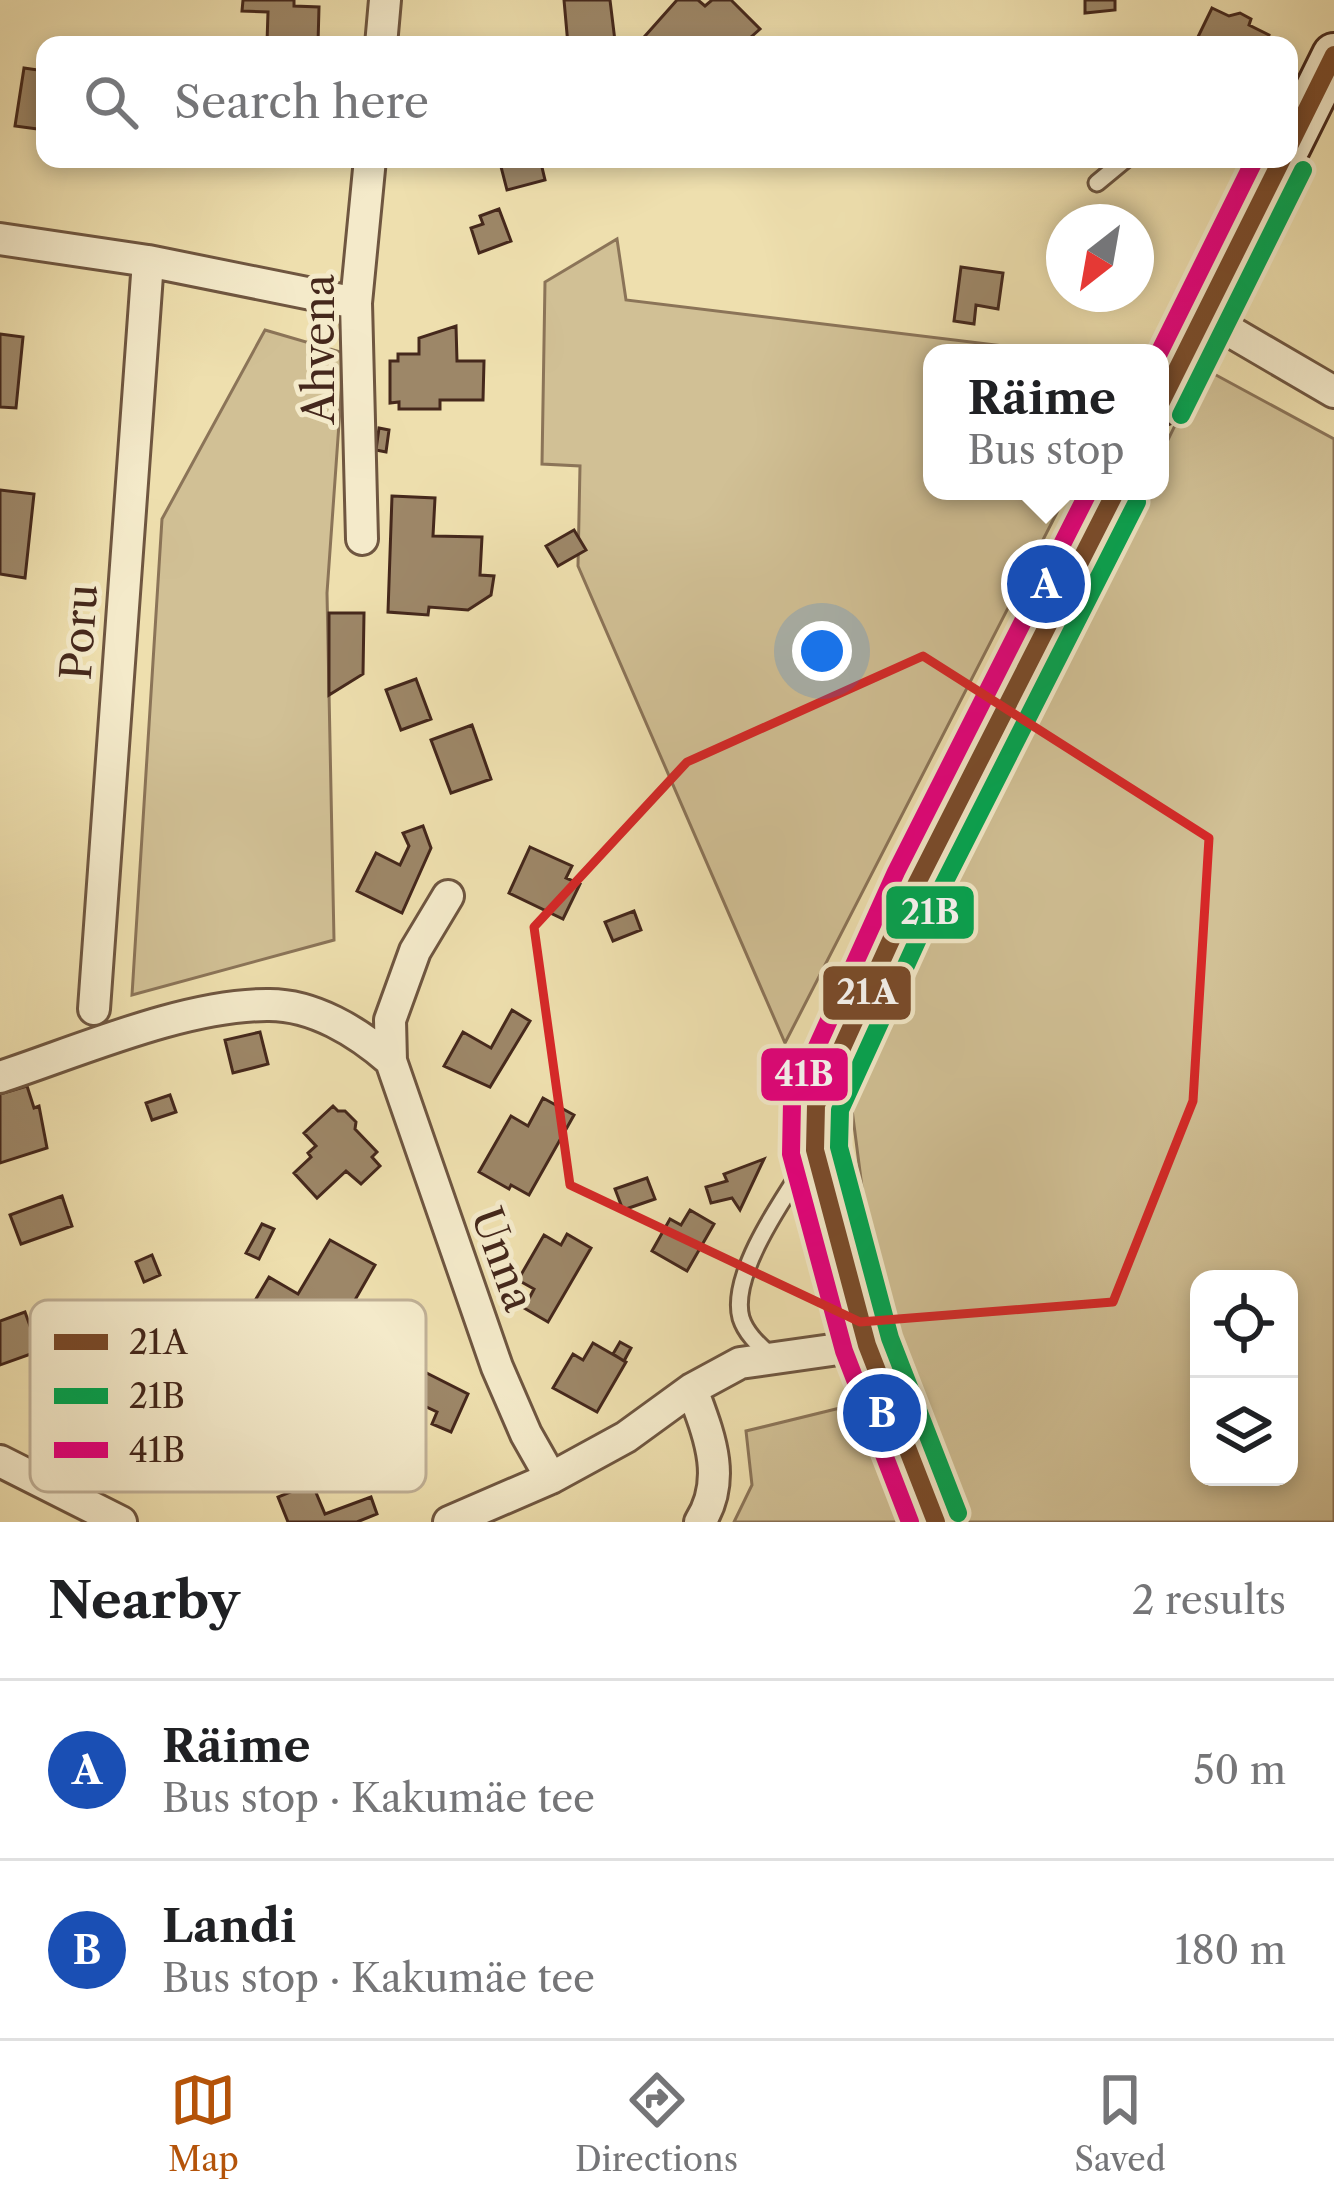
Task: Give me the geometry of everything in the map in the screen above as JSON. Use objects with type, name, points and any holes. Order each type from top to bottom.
[{"type":"street","points":[[382,36],[385,0]]},
{"type":"street","points":[[1298,126],[1334,55]]},
{"type":"street","name":"Ahvena","points":[[362,539],[356,303],[369,168]]},
{"type":"street","points":[[1169,386],[1277,168]]},
{"type":"street","points":[[0,239],[148,261],[356,303]]},
{"type":"street","name":"Poru","points":[[94,1009],[148,261]]},
{"type":"street","points":[[1204,316],[1334,392]]},
{"type":"street","points":[[936,1522],[867,1345],[815,1150],[816,1105],[917,883],[1111,500]]},
{"type":"street","name":"Unna","points":[[448,896],[415,952],[390,1020],[391,1061],[497,1367],[551,1478]]},
{"type":"street","points":[[0,1077],[217,1010],[272,1004],[359,1033],[391,1061]]},
{"type":"street","points":[[449,1522],[551,1478],[626,1437],[692,1389],[740,1363],[867,1345]]},
{"type":"street","points":[[692,1389],[715,1455],[707,1511],[700,1522]]},
{"type":"street","points":[[0,1461],[30,1476]]},
{"type":"street","points":[[61,1492],[121,1522]]},
{"type":"lane","points":[[1096,183],[1115,168]]},
{"type":"lane","points":[[771,1356],[752,1338],[741,1319],[740,1303],[766,1225],[815,1150]]},
{"type":"highlighted area","points":[[923,656],[1209,838],[1193,1101],[1113,1302],[860,1322],[570,1185],[534,927],[687,762]]},
{"type":"shaded area","points":[[617,239],[626,300],[988,344],[923,344],[923,500],[1063,500],[785,1043],[578,566],[580,466],[542,464],[545,282]]},
{"type":"shaded area","points":[[265,330],[344,353],[327,593],[334,940],[132,995],[162,519]]},
{"type":"shaded area","points":[[1203,368],[1334,439],[1334,1522],[734,1522],[752,1485],[746,1431],[840,1408],[913,1378],[872,1265],[850,1094],[1139,500],[1169,500],[1169,438]]},
{"type":"building","points":[[243,0],[294,0],[294,6],[319,7],[318,36],[267,36],[268,12],[242,11]]},
{"type":"building","points":[[564,0],[610,0],[614,36],[567,36]]},
{"type":"building","points":[[677,0],[698,0],[705,6],[712,0],[731,0],[760,29],[752,36],[645,36]]},
{"type":"building","points":[[1085,0],[1115,0],[1115,10],[1085,13]]},
{"type":"building","points":[[1212,8],[1229,16],[1240,13],[1251,19],[1249,25],[1269,35],[1269,36],[1198,36]]},
{"type":"building","points":[[24,68],[36,70],[36,129],[15,126]]},
{"type":"building","points":[[501,168],[542,168],[545,180],[507,190]]},
{"type":"building","points":[[499,209],[511,241],[479,253],[471,228],[483,224],[480,216]]},
{"type":"building","points":[[961,267],[1003,273],[998,309],[976,305],[974,324],[954,321]]},
{"type":"building","points":[[456,326],[457,361],[484,361],[483,400],[440,400],[440,409],[399,409],[399,402],[390,403],[390,361],[398,361],[398,354],[419,354],[419,338]]},
{"type":"building","points":[[0,334],[23,337],[16,408],[0,407]]},
{"type":"building","points":[[379,428],[389,430],[386,452],[376,450]]},
{"type":"building","points":[[0,490],[34,494],[25,578],[0,574]]},
{"type":"building","points":[[392,496],[435,498],[433,536],[482,537],[480,575],[494,576],[491,595],[468,610],[429,607],[428,615],[388,612]]},
{"type":"building","points":[[574,530],[586,550],[558,566],[546,546]]},
{"type":"building","points":[[329,613],[364,613],[363,674],[329,695]]},
{"type":"building","points":[[416,679],[431,719],[401,730],[386,690]]},
{"type":"building","points":[[472,725],[491,779],[451,793],[431,740]]},
{"type":"building","points":[[423,826],[431,848],[402,913],[357,891],[376,853],[400,865],[409,846],[403,833]]},
{"type":"building","points":[[530,847],[572,866],[566,878],[580,884],[563,919],[509,893]]},
{"type":"building","points":[[634,911],[641,930],[613,941],[605,922]]},
{"type":"building","points":[[512,1010],[530,1021],[490,1087],[444,1066],[463,1032],[491,1048]]},
{"type":"building","points":[[260,1032],[268,1064],[233,1073],[225,1040]]},
{"type":"building","points":[[27,1086],[34,1108],[39,1106],[47,1148],[0,1163],[0,1094]]},
{"type":"building","points":[[170,1095],[176,1112],[152,1120],[146,1103]]},
{"type":"building","points":[[543,1098],[574,1115],[529,1195],[479,1172],[511,1116],[528,1126]]},
{"type":"building","points":[[333,1106],[356,1122],[355,1129],[377,1152],[372,1157],[380,1166],[361,1184],[346,1171],[317,1198],[294,1173],[316,1146],[304,1133]]},
{"type":"building","points":[[764,1159],[740,1210],[732,1198],[711,1203],[706,1187],[727,1181],[724,1174]]},
{"type":"building","points":[[647,1178],[655,1199],[623,1210],[615,1189]]},
{"type":"building","points":[[62,1196],[72,1226],[21,1244],[10,1215]]},
{"type":"building","points":[[690,1210],[714,1224],[687,1271],[652,1251],[670,1219],[681,1225]]},
{"type":"building","points":[[262,1224],[274,1229],[259,1259],[246,1253]]},
{"type":"building","points":[[567,1234],[591,1248],[548,1322],[524,1308],[534,1289],[518,1280],[544,1235],[561,1245]]},
{"type":"building","points":[[330,1240],[375,1265],[355,1300],[255,1300],[269,1277],[298,1294]]},
{"type":"building","points":[[152,1255],[160,1275],[144,1282],[136,1262]]},
{"type":"building","points":[[25,1312],[30,1354],[0,1365],[0,1321]]},
{"type":"building","points":[[620,1342],[631,1348],[624,1361],[613,1354]]},
{"type":"building","points":[[593,1343],[626,1362],[597,1412],[553,1388],[573,1354],[583,1360]]},
{"type":"building","points":[[426,1373],[468,1394],[451,1432],[432,1424],[437,1412],[426,1407]]},
{"type":"building","points":[[316,1492],[325,1514],[371,1497],[377,1514],[357,1522],[288,1522],[278,1497]]},
{"type":"transit line","name":"21A","points":[[1298,128],[1334,55]]},
{"type":"transit line","name":"41B","points":[[1163,344],[1251,168]]},
{"type":"transit line","name":"21A","points":[[1169,386],[1278,168]]},
{"type":"transit line","name":"21B","points":[[1181,415],[1303,170]]},
{"type":"transit line","name":"41B","points":[[910,1522],[844,1351],[791,1154],[792,1102],[896,872],[1084,500]]},
{"type":"transit line","name":"21A","points":[[936,1522],[867,1345],[815,1150],[816,1105],[917,883],[1111,500]]},
{"type":"transit line","name":"21B","points":[[958,1513],[890,1338],[839,1147],[840,1110],[939,893],[1137,502]]},
{"type":"place","name":"Räime","points":[[1046,584]]},
{"type":"place","name":"Landi","points":[[882,1413]]}]
